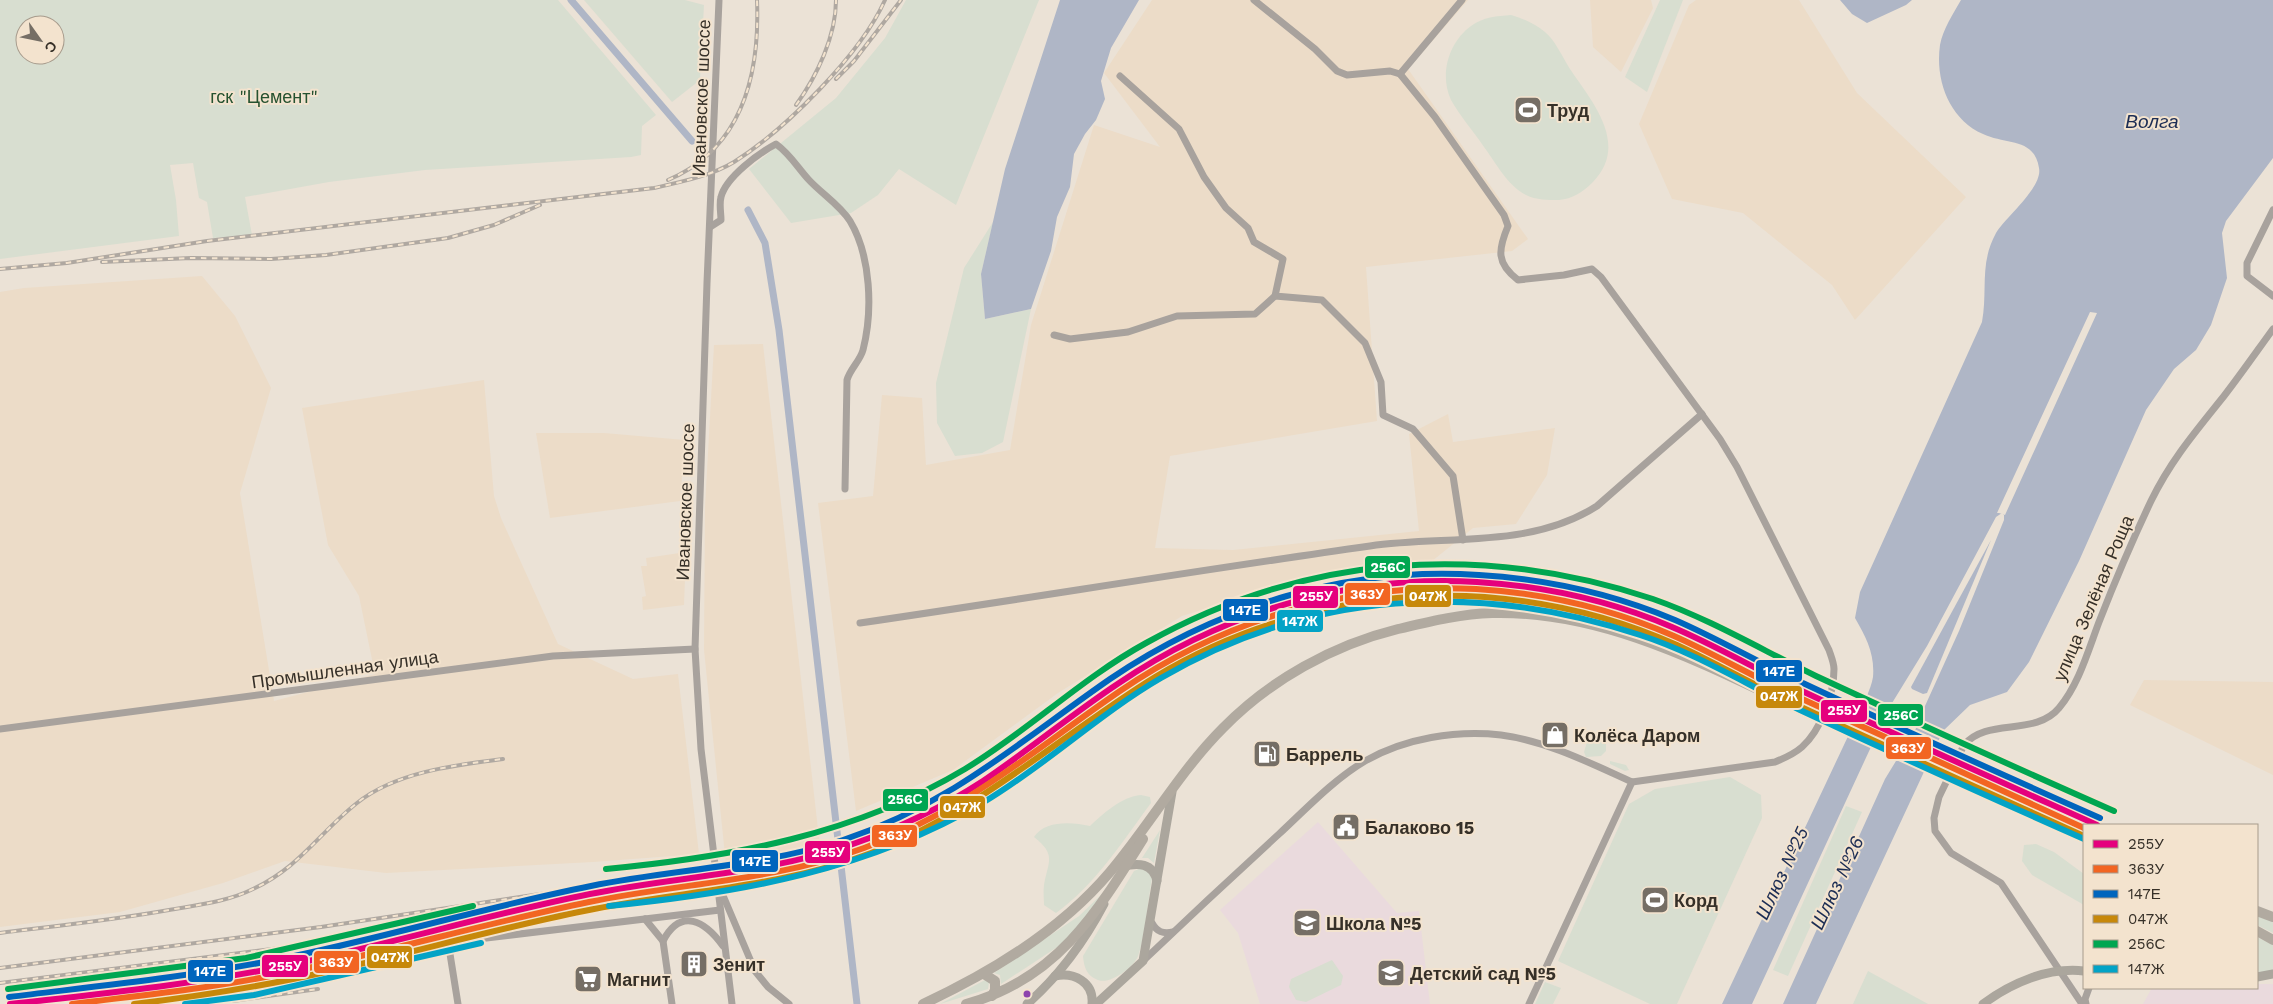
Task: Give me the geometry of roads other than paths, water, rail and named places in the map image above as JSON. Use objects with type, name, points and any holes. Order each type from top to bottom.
[{"type":"highway","points":[[966,1004],[992,996],[1013,986],[1050,962],[1068,946],[1109,895],[1122,864],[1172,792],[1222,728],[1253,701],[1291,674],[1335,650],[1357,641],[1387,632],[1487,613],[1544,615],[1616,631],[1698,662],[2041,820],[2083,837]]},
{"type":"highway","points":[[2041,820],[2083,842]]},
{"type":"highway","points":[[923,1004],[984,974],[1067,916],[1107,875],[1122,864]]},
{"type":"highway","points":[[2258,911],[2273,917]]},
{"type":"highway","points":[[2258,932],[2273,940]]},
{"type":"highway","points":[[984,974],[995,981],[996,990],[992,996]]},
{"type":"main road","points":[[1096,1004],[1144,961],[1152,923],[1172,792]]},
{"type":"main road","points":[[1122,864],[1143,864],[1149,867],[1155,874],[1157,881]]},
{"type":"main road","points":[[1027,1004],[1055,976],[1093,926],[1109,895]]},
{"type":"main road","points":[[1983,1004],[2018,983],[2059,972],[2083,971]]},
{"type":"main road","points":[[1055,976],[1065,974],[1080,979],[1090,990],[1092,1004]]},
{"type":"main road","points":[[2258,976],[2273,974]]},
{"type":"street","name":"Ивановское шоссе","points":[[719,0],[695,649],[701,748],[732,1004]]},
{"type":"street","points":[[1144,961],[1337,781],[1366,761],[1402,745],[1450,735],[1501,735],[1546,745],[1632,782],[1775,762],[1792,754],[1810,737],[1828,701],[1833,683],[1834,667],[1829,650],[1736,467],[1702,414],[1601,277],[1592,269],[1564,275],[1518,280],[1505,270],[1500,246],[1508,226],[1504,215],[1435,117],[1400,74],[1390,71],[1347,75],[1337,71],[1315,49],[1254,0]]},
{"type":"street","points":[[1400,74],[1462,0]]},
{"type":"street","points":[[1054,335],[1070,339],[1128,332],[1177,316],[1255,314],[1275,296],[1283,259],[1254,242],[1248,228],[1226,208],[1204,177],[1179,129],[1120,76]]},
{"type":"street","points":[[710,227],[721,220],[720,199],[726,185],[758,154],[776,144],[785,150],[809,180],[850,220],[864,253],[870,317],[862,353],[850,370],[847,380],[845,489]]},
{"type":"street","points":[[2273,210],[2246,263],[2246,269],[2247,276],[2273,296]]},
{"type":"street","points":[[1275,296],[1322,300],[1365,343],[1381,382],[1383,415],[1412,429],[1453,476],[1463,540]]},
{"type":"street","name":"улица Зелёная Роща","points":[[2059,972],[2001,883],[1951,853],[1940,840],[1935,831],[1934,818],[1939,797],[1964,745],[1970,738],[1978,733],[2031,725],[2048,718],[2059,708],[2082,666],[2127,552],[2165,474],[2191,435],[2224,396],[2273,329]]},
{"type":"street","points":[[860,624],[1373,545],[1463,540],[1535,532],[1580,517],[1598,506],[1702,414]]},
{"type":"street","name":"Промышленная улица","points":[[0,728],[553,656],[695,649]]},
{"type":"street","points":[[1530,1004],[1632,782]]},
{"type":"street","points":[[716,879],[755,970],[768,987],[789,1004]]},
{"type":"street","points":[[458,1004],[450,954],[453,946],[461,941],[720,910]]},
{"type":"street","points":[[645,919],[663,941],[672,1004]]},
{"type":"street","points":[[663,941],[673,926],[678,922],[689,920],[702,924],[712,931],[724,948]]},
{"type":"street","points":[[1152,923],[1154,928],[1162,933],[1174,932]]},
{"type":"street","points":[[2059,972],[2084,1004]]},
{"type":"street","points":[[2084,1004],[2089,989]]},
{"type":"water","points":[[1060,0],[1139,0],[1111,48],[1101,81],[1105,99],[1096,120],[1085,134],[1074,154],[1070,187],[1057,217],[1051,251],[1031,309],[985,319],[981,274],[1005,169]]},
{"type":"water","points":[[1840,0],[1912,0],[1906,5],[1867,23],[1852,14]]},
{"type":"water","name":"Волга","points":[[1961,0],[2273,0],[2273,158],[2226,221],[2222,233],[2227,278],[2211,325],[2196,350],[2174,369],[2146,410],[2079,561],[2029,662],[2007,692],[1970,705],[1943,731],[1816,1004],[1783,1004],[1885,779],[1921,720],[1920,717],[1959,631],[2004,520],[2002,513],[1996,517],[1927,646],[1889,708],[1752,1004],[1722,1004],[1867,696],[1873,680],[1873,661],[1869,646],[1855,618],[1860,592],[1982,322],[1987,255],[1991,244],[2001,226],[2030,193],[2039,176],[2036,158],[2031,151],[2018,144],[1983,134],[1971,127],[1961,119],[1947,97],[1942,85],[1940,72],[1940,45],[1946,27]]},
{"type":"water","points":[[1991,540],[1927,693],[1923,694],[1912,689],[1911,687]]},
{"type":"waterway","points":[[571,0],[692,141]]},
{"type":"waterway","points":[[748,210],[765,243],[779,330],[857,1004]]},
{"type":"railway","points":[[668,180],[693,166],[714,149],[730,128],[742,106],[750,81],[755,55],[757,0]]},
{"type":"railway","points":[[796,105],[804,94],[824,55],[833,28],[836,0]]},
{"type":"railway","points":[[0,269],[67,263],[207,241],[654,188],[696,178],[734,162],[776,131],[798,111],[840,67],[874,21],[885,0]]},
{"type":"railway","points":[[836,79],[854,61],[901,0]]},
{"type":"railway","points":[[102,262],[191,258],[271,259],[326,255],[448,238],[494,225],[540,205]]},
{"type":"railway","points":[[0,933],[148,914],[201,905],[233,897],[269,881],[283,871],[344,814],[373,792],[408,777],[446,767],[503,759]]},
{"type":"railway","points":[[0,968],[321,927],[607,884]]},
{"type":"railway","points":[[0,983],[367,937],[426,927]]},
{"type":"railway","points":[[191,1004],[285,980],[437,930]]},
{"type":"railway","points":[[233,1001],[318,989]]},
{"type":"place","name":"Труд","points":[[1528,110]]},
{"type":"place","name":"Колёса Даром","points":[[1555,735]]},
{"type":"place","name":"Баррель","points":[[1267,754]]},
{"type":"place","name":"Балаково 15","points":[[1346,827]]},
{"type":"place","name":"Корд","points":[[1655,900]]},
{"type":"place","name":"Школа №5","points":[[1307,923]]},
{"type":"place","name":"Зенит","points":[[694,964]]},
{"type":"place","name":"Детский сад №5","points":[[1391,973]]},
{"type":"place","name":"Магнит","points":[[588,979]]},
{"type":"park label","name":"гск \"Цемент\"","points":[[264,96]]},
{"type":"water label","name":"Шлюз №25","points":[[1782,873]]},
{"type":"water label","name":"Шлюз №26","points":[[1837,883]]}]
